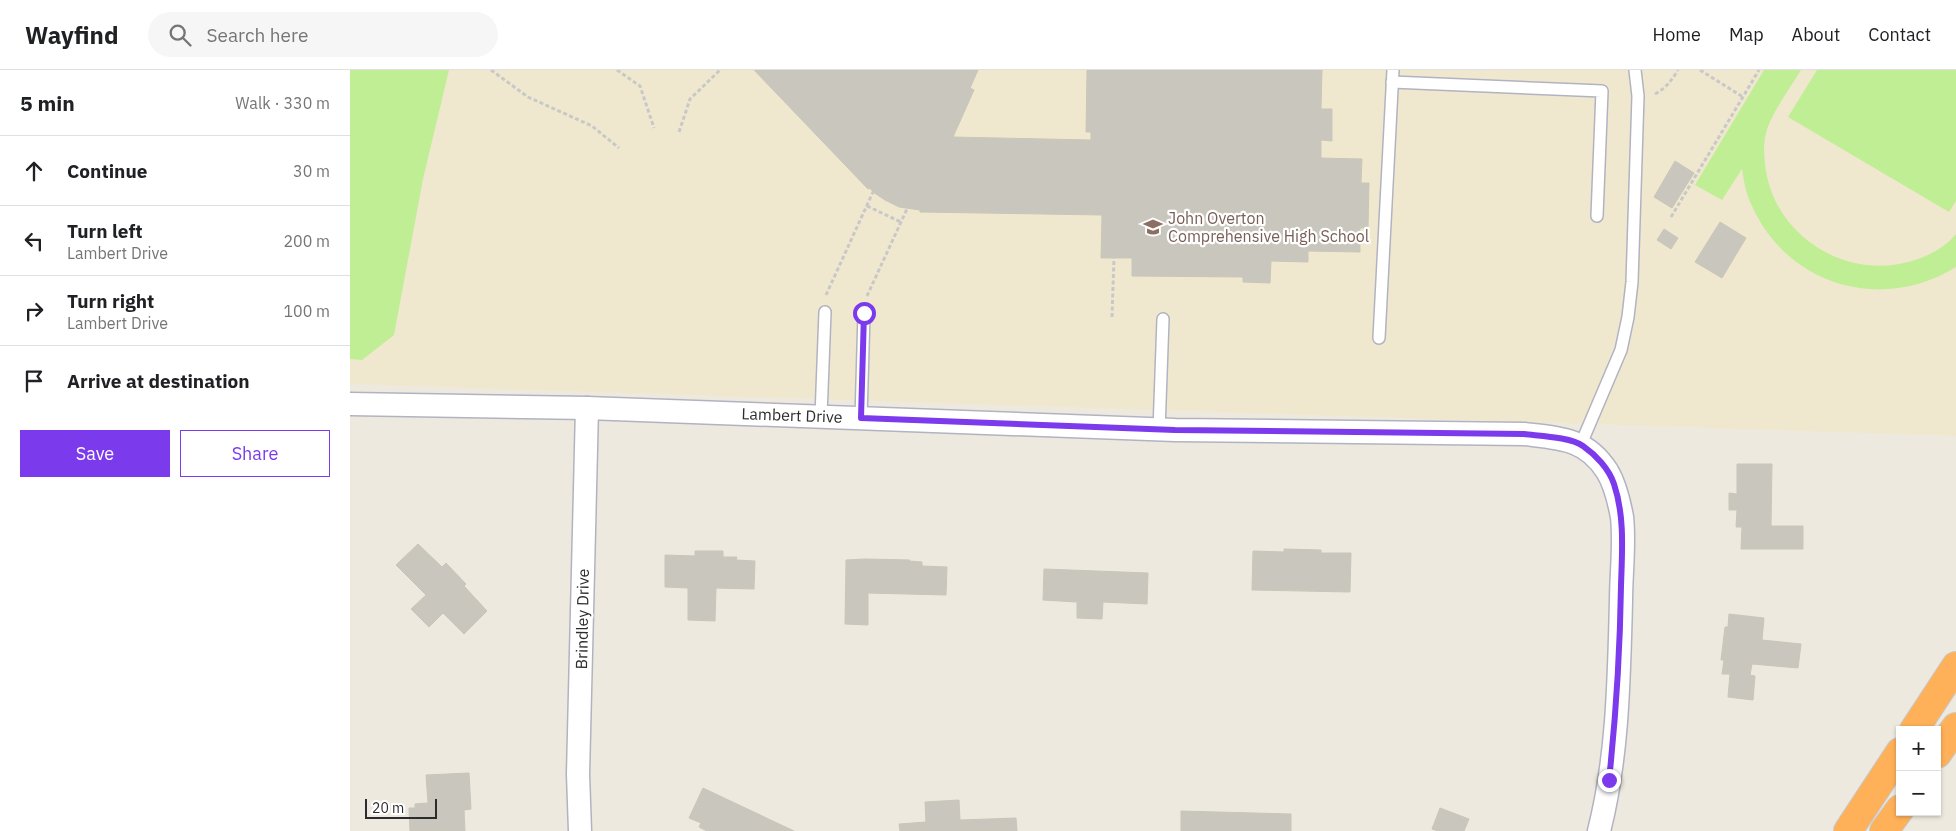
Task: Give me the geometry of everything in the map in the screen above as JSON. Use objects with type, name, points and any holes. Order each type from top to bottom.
[{"type":"highway","points":[[1917,726],[1956,666]]},
{"type":"highway","points":[[1941,748],[1956,727]]},
{"type":"highway","points":[[1848,831],[1896,758]]},
{"type":"highway","points":[[1884,831],[1896,814]]},
{"type":"street","name":"Lambert Drive","points":[[350,404],[586,408],[1159,430],[1524,434],[1581,444]]},
{"type":"street","name":"Brindley Drive","points":[[580,831],[578,764],[586,408]]},
{"type":"street","points":[[1581,444],[1594,455],[1606,470],[1613,483],[1622,519],[1619,670],[1609,780],[1599,831]]},
{"type":"lane","points":[[1379,338],[1393,70]]},
{"type":"lane","points":[[1581,444],[1620,350],[1628,317],[1632,282],[1638,96],[1635,73],[1647,70]]},
{"type":"lane","points":[[1392,82],[1602,91],[1597,216]]},
{"type":"lane","points":[[822,416],[824,308]]},
{"type":"lane","points":[[861,418],[864,308]]},
{"type":"lane","points":[[1159,430],[1162,319]]},
{"type":"path","points":[[491,70],[528,97],[592,126],[619,148]]},
{"type":"path","points":[[617,70],[640,86],[654,128]]},
{"type":"path","points":[[679,132],[690,99],[720,70]]},
{"type":"path","points":[[1700,70],[1743,97]]},
{"type":"path","points":[[1670,216],[1759,70]]},
{"type":"path","points":[[824,308],[873,192]]},
{"type":"path","points":[[867,206],[901,222]]},
{"type":"path","points":[[864,308],[907,209]]},
{"type":"path","points":[[1112,317],[1114,258]]},
{"type":"shaded area","name":"John Overton Comprehensive High School","points":[[350,70],[1956,70],[1956,436],[350,384]]},
{"type":"green space","points":[[350,70],[449,70],[423,179],[394,335],[362,360],[350,359]]},
{"type":"green space","points":[[1764,70],[1801,70],[1768,126],[1764,142],[1764,152],[1766,171],[1773,195],[1785,217],[1801,235],[1820,249],[1842,259],[1866,265],[1890,265],[1927,256],[1942,247],[1956,234],[1956,267],[1927,281],[1898,288],[1868,289],[1840,284],[1813,273],[1789,256],[1768,233],[1752,206],[1742,169],[1722,200],[1695,185]]},
{"type":"green space","points":[[1817,70],[1956,70],[1956,201],[1949,212],[1788,117]]},
{"type":"building","points":[[754,70],[978,70],[970,88],[974,90],[953,137],[1091,140],[1091,132],[1086,132],[1087,70],[1322,70],[1321,109],[1332,109],[1332,141],[1321,140],[1321,158],[1362,159],[1361,183],[1369,183],[1368,228],[1360,228],[1360,252],[1308,251],[1308,262],[1271,261],[1270,283],[1243,282],[1243,277],[1132,276],[1132,258],[1101,258],[1102,215],[920,212],[920,210],[899,207],[885,200],[870,188],[868,189]]},
{"type":"building","points":[[1675,161],[1694,173],[1672,208],[1654,197]]},
{"type":"building","points":[[1720,222],[1746,238],[1722,278],[1695,262]]},
{"type":"building","points":[[1664,229],[1678,238],[1671,249],[1657,240]]},
{"type":"building","points":[[1737,464],[1772,464],[1771,526],[1803,526],[1803,549],[1741,549],[1742,527],[1736,527],[1737,510],[1729,510],[1729,493],[1737,494]]},
{"type":"building","points":[[418,544],[442,567],[446,563],[466,584],[464,586],[487,611],[464,634],[443,613],[429,627],[411,609],[426,595],[396,565]]},
{"type":"building","points":[[1284,549],[1321,550],[1321,553],[1351,553],[1350,592],[1252,590],[1253,551],[1284,552]]},
{"type":"building","points":[[695,551],[723,551],[723,557],[737,557],[736,560],[755,561],[754,589],[716,588],[715,621],[688,620],[688,588],[665,587],[665,555],[695,556]]},
{"type":"building","points":[[846,560],[910,560],[922,562],[922,566],[947,567],[946,595],[868,593],[868,625],[845,624]]},
{"type":"building","points":[[1044,569],[1148,573],[1147,604],[1103,602],[1102,619],[1077,618],[1077,602],[1043,600]]},
{"type":"building","points":[[1729,614],[1764,618],[1762,640],[1801,644],[1798,668],[1752,664],[1750,675],[1755,676],[1753,700],[1728,697],[1730,674],[1722,674],[1724,660],[1721,660],[1725,627],[1728,627]]},
{"type":"building","points":[[469,773],[471,809],[464,810],[465,831],[410,831],[409,808],[415,808],[415,804],[428,803],[426,775]]},
{"type":"building","points":[[703,788],[794,831],[707,831],[699,827],[701,823],[689,818]]},
{"type":"building","points":[[959,800],[960,820],[1016,818],[1017,831],[900,831],[899,824],[926,822],[925,802]]},
{"type":"building","points":[[1440,808],[1469,819],[1464,831],[1438,831],[1432,829]]},
{"type":"building","points":[[1181,811],[1291,814],[1291,831],[1181,831]]},
{"type":"place","name":"John Overton Comprehensive High School","points":[[1153,227]]},
{"type":"route","points":[[864,313],[861,418],[1175,430],[1524,434],[1581,444],[1594,455],[1606,470],[1613,483],[1622,519],[1620,661],[1609,780]]}]
